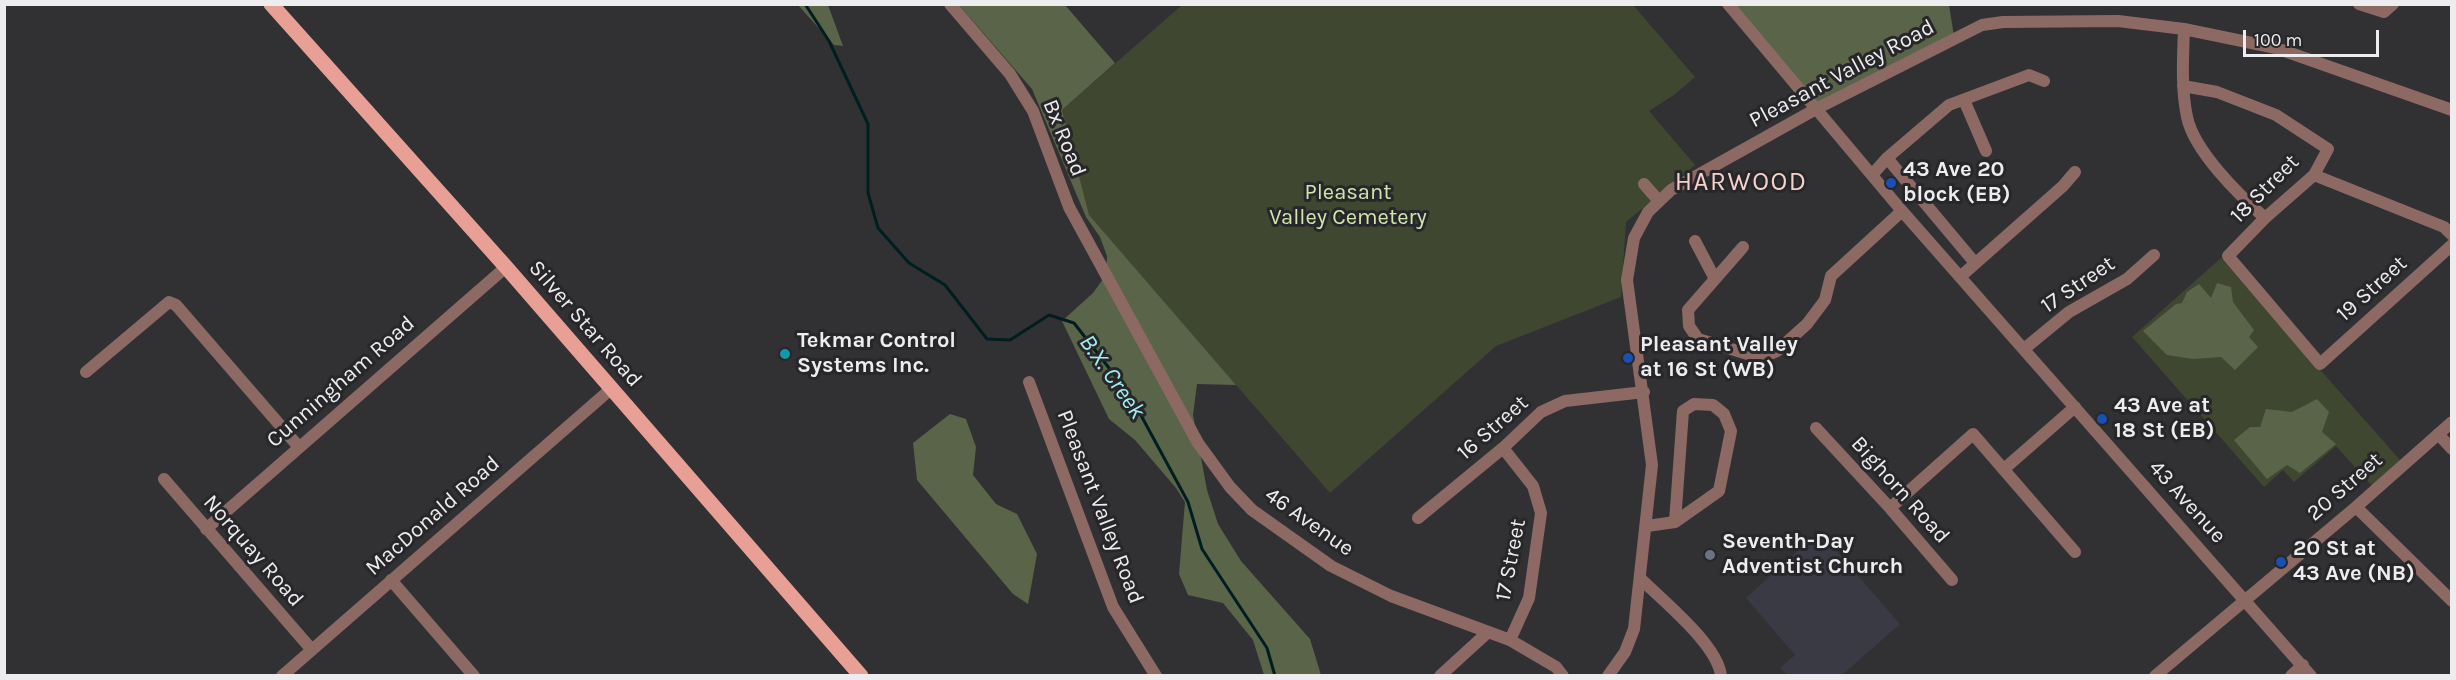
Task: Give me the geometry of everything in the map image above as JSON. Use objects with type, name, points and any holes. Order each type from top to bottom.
[{"type":"main road","name":"Silver Star Road","points":[[271,4],[506,267],[861,675]]},
{"type":"street","name":"Bx Road","points":[[950,4],[1010,74],[1033,111],[1069,207],[1120,301]]},
{"type":"street","name":"43 Avenue","points":[[1728,4],[1902,211],[2312,675]]},
{"type":"street","points":[[2359,4],[2389,8]]},
{"type":"street","name":"Pleasant Valley Road","points":[[1608,675],[1625,652],[1634,629],[1652,465],[1644,392],[1627,280],[1634,238],[1648,212],[1671,190],[1816,109],[1982,24],[2118,21],[2184,29],[2276,48],[2451,110]]},
{"type":"street","points":[[2184,29],[2183,86],[2187,118],[2194,138],[2236,192],[2265,218]]},
{"type":"street","points":[[1872,175],[1887,158],[1949,105],[2029,75],[2044,81]]},
{"type":"street","name":"18 Street","points":[[2183,86],[2217,92],[2276,115],[2328,149],[2314,175],[2265,218],[2228,256],[2320,363]]},
{"type":"street","points":[[1964,100],[1986,151]]},
{"type":"street","points":[[1887,158],[1975,263]]},
{"type":"street","points":[[1960,277],[2063,186],[2075,172]]},
{"type":"street","points":[[2314,175],[2444,226],[2451,235]]},
{"type":"street","points":[[1644,184],[1658,201]]},
{"type":"street","points":[[1743,247],[1688,310],[1689,326],[1698,339],[1761,358],[1777,351],[1807,324],[1824,300],[1831,276],[1902,211]]},
{"type":"street","points":[[1695,241],[1715,279]]},
{"type":"street","name":"19 Street","points":[[2320,363],[2451,245]]},
{"type":"street","name":"17 Street","points":[[2024,349],[2069,312],[2127,279],[2154,255]]},
{"type":"street","name":"Cunningham Road","points":[[206,529],[298,446],[506,267]]},
{"type":"street","name":"46 Avenue","points":[[1120,301],[1198,443],[1230,487],[1252,510],[1331,566],[1391,596],[1510,640],[1556,667],[1563,675]]},
{"type":"street","points":[[86,372],[169,302],[176,305],[298,446]]},
{"type":"street","name":"Pleasant Valley Road","points":[[1029,382],[1113,607],[1156,675]]},
{"type":"street","name":"MacDonald Road","points":[[282,675],[612,388]]},
{"type":"street","name":"16 Street","points":[[1418,518],[1503,448],[1541,412],[1565,401],[1644,392]]},
{"type":"street","points":[[1647,526],[1675,522],[1719,491],[1731,431],[1725,414],[1713,405],[1694,404],[1683,411],[1675,522]]},
{"type":"street","points":[[2004,469],[2075,407]]},
{"type":"street","name":"20 Street","points":[[2155,675],[2356,507],[2451,422]]},
{"type":"street","name":"Bighorn Road","points":[[1816,428],[1890,508],[1952,580]]},
{"type":"street","points":[[2438,434],[2451,449]]},
{"type":"street","points":[[1890,508],[1973,435],[2075,552]]},
{"type":"street","name":"17 Street","points":[[1503,448],[1533,486],[1541,513],[1529,598],[1510,640]]},
{"type":"street","name":"Norquay Road","points":[[164,479],[312,650]]},
{"type":"street","points":[[2356,507],[2451,601]]},
{"type":"street","points":[[1641,579],[1711,650],[1720,667],[1721,675]]},
{"type":"street","points":[[392,580],[474,675]]},
{"type":"street","points":[[1440,675],[1487,633]]},
{"type":"street","points":[[2292,675],[2303,665]]},
{"type":"shaded area","points":[[1819,531],[1900,624],[1842,675],[1787,675],[1780,668],[1795,655],[1746,598]]},
{"type":"green space","points":[[798,5],[828,5],[843,46],[834,45]]},
{"type":"green space","points":[[959,5],[1065,5],[1115,63],[1062,110],[1089,215],[1236,385],[1197,384],[1193,415],[1207,490],[1218,524],[1241,561],[1310,639],[1321,675],[1264,675],[1253,640],[1223,603],[1188,595],[1179,574],[1185,502],[1135,440],[1109,419],[1062,321],[1093,293],[1106,275],[1107,256],[1100,237],[1086,217],[1032,89]]},
{"type":"green space","name":"Pleasant Valley Cemetery","points":[[1182,5],[1633,5],[1695,77],[1674,95],[1649,111],[1695,165],[1626,222],[1621,297],[1496,346],[1330,493],[1089,216],[1062,110]]},
{"type":"green space","points":[[1726,5],[1949,5],[1954,36],[1824,109]]},
{"type":"green space","points":[[2221,258],[2401,461],[2372,486],[2336,446],[2294,482],[2283,470],[2264,487],[2132,337]]},
{"type":"green space","points":[[2217,283],[2231,287],[2233,302],[2254,330],[2249,337],[2258,347],[2235,370],[2221,357],[2193,359],[2167,355],[2143,331],[2176,304],[2182,303],[2187,292],[2199,284],[2211,298]]},
{"type":"green space","points":[[2317,399],[2329,412],[2322,432],[2336,444],[2300,473],[2287,465],[2267,479],[2234,440],[2250,427],[2260,427],[2266,409],[2292,412]]},
{"type":"green space","points":[[950,414],[966,419],[976,447],[973,475],[996,504],[1017,514],[1037,554],[1028,604],[1013,594],[917,480],[913,443]]},
{"type":"waterway","name":"B.X. Creek","points":[[805,4],[829,41],[868,124],[868,193],[878,228],[909,263],[945,285],[987,339],[1010,340],[1049,315],[1074,323],[1130,395],[1188,502],[1202,549],[1267,648],[1275,676]]},
{"type":"place","name":"43 Ave 20 block (EB)","points":[[1891,183]]},
{"type":"place","name":"Tekmar Control Systems Inc.","points":[[785,354]]},
{"type":"place","name":"Pleasant Valley at 16 St (WB)","points":[[1628,358]]},
{"type":"place","name":"43 Ave at 18 St (EB)","points":[[2102,419]]},
{"type":"place","name":"Seventh-Day Adventist Church","points":[[1710,555]]},
{"type":"place","name":"20 St at 43 Ave (NB)","points":[[2281,562]]},
{"type":"district","name":"HARWOOD","points":[[1741,183]]}]
